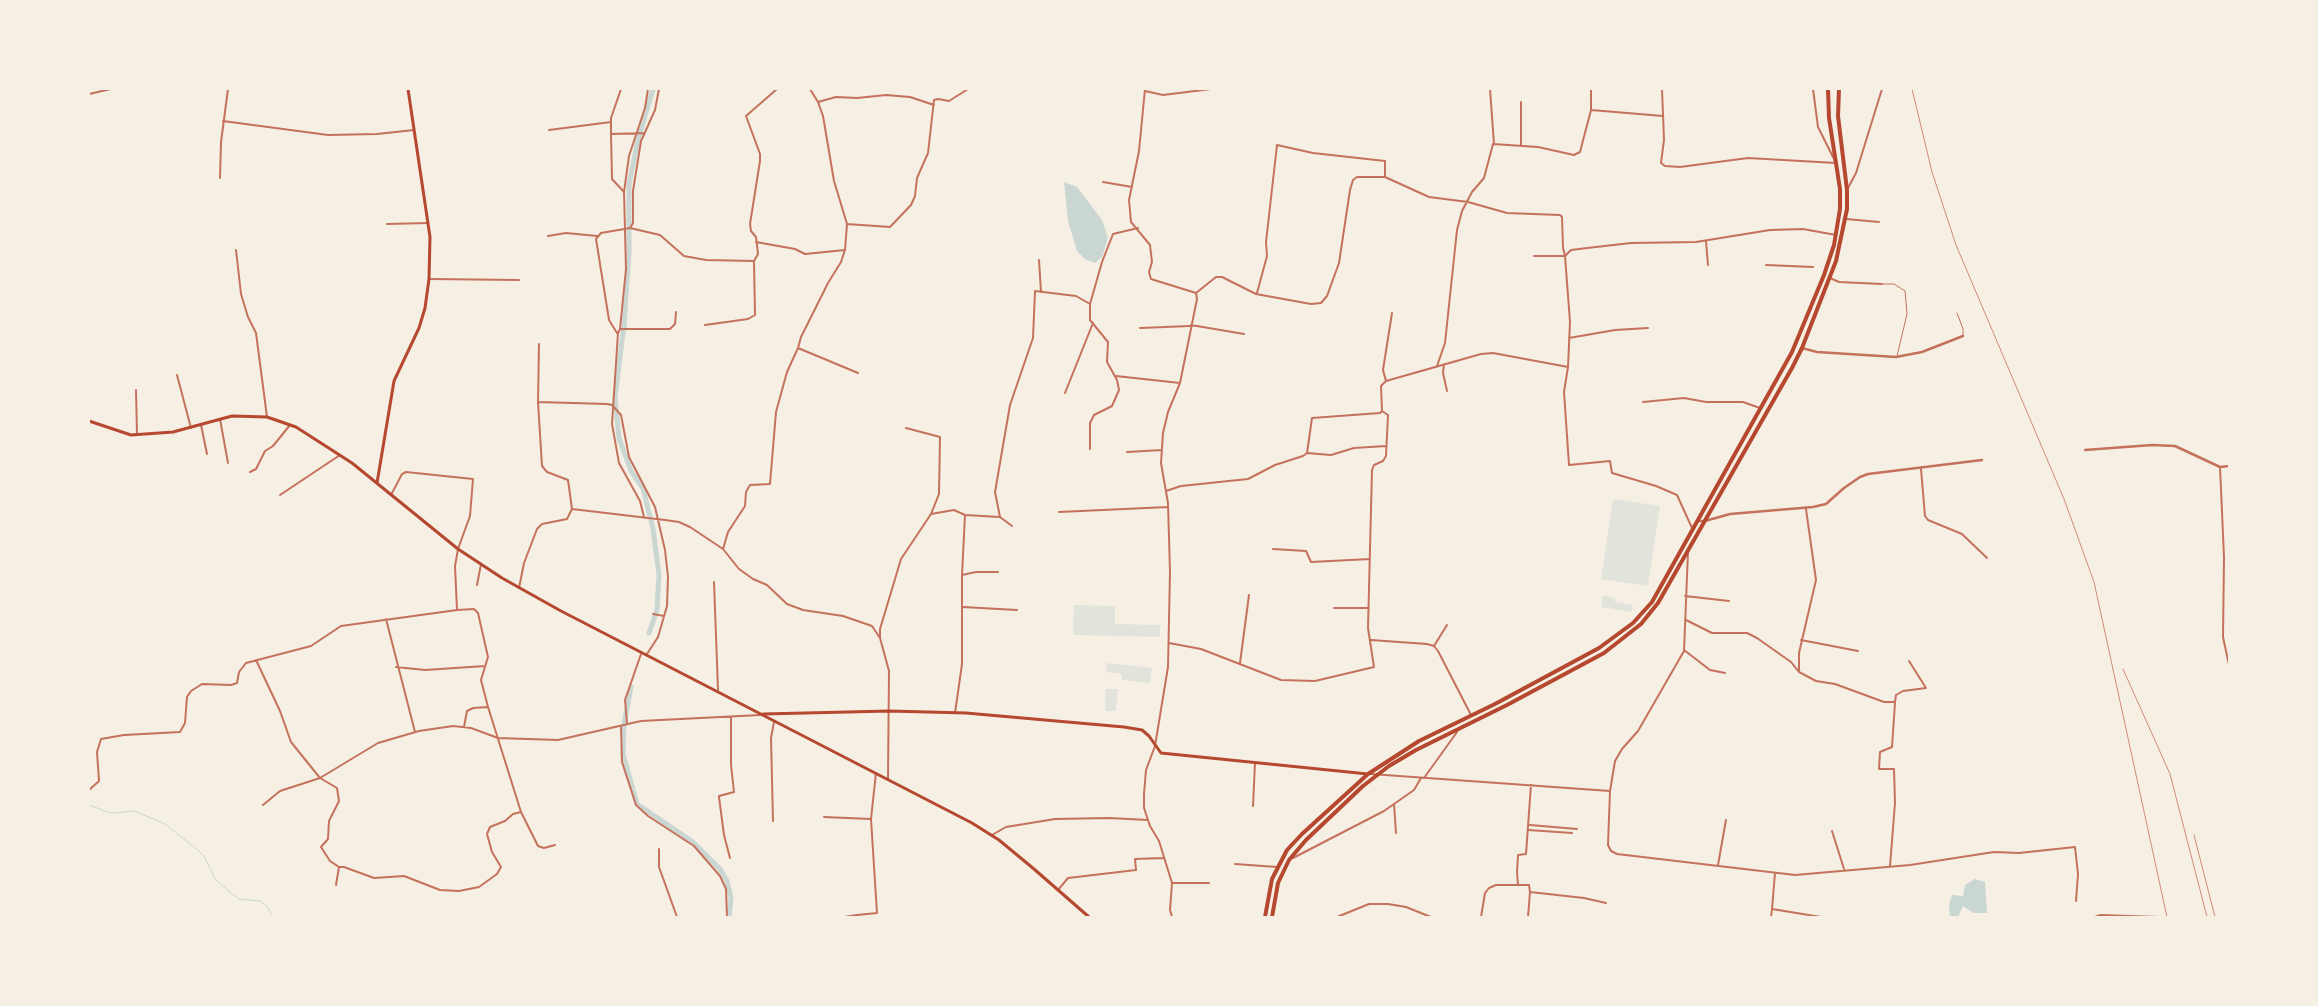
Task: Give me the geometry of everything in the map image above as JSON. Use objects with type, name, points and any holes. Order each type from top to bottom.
[{"type":"highway","points":[[1265,917],[1272,879],[1287,850],[1368,774],[1419,741],[1593,652],[1633,623],[1658,593],[1792,352],[1824,275],[1836,235],[1840,209],[1840,189],[1828,118],[1828,89]]},
{"type":"highway","points":[[1272,917],[1278,883],[1289,860],[1316,831],[1380,774],[1416,750],[1507,705],[1618,644],[1641,624],[1658,603],[1802,348],[1830,278],[1842,242],[1846,219],[1847,190],[1838,116],[1839,89]]},
{"type":"highway","points":[[1824,275],[1830,278]]},
{"type":"main road","points":[[377,483],[394,381],[419,328],[425,308],[429,279],[428,223],[408,89]]},
{"type":"main road","points":[[89,421],[118,433],[138,435],[157,435],[238,416],[267,417],[290,424],[311,435],[340,455],[458,549],[518,588],[949,810],[992,835],[1089,917]]},
{"type":"main road","points":[[762,714],[889,711],[955,713],[1124,727],[1142,730],[1149,736],[1161,753],[1368,774]]},
{"type":"street","points":[[89,94],[111,89]]},
{"type":"street","points":[[220,178],[223,121],[228,89],[258,89]]},
{"type":"street","points":[[621,89],[611,122],[612,179],[624,192]]},
{"type":"street","points":[[645,518],[640,500],[617,458],[612,424],[612,405],[626,269],[623,229],[624,192],[629,156],[645,108],[648,89]]},
{"type":"street","points":[[630,228],[632,223],[633,191],[641,141],[657,102],[659,89]]},
{"type":"street","points":[[705,325],[748,319],[755,315],[754,261],[758,254],[750,224],[760,154],[746,116],[778,89]]},
{"type":"street","points":[[724,549],[728,532],[745,506],[746,492],[750,485],[770,484],[776,412],[790,362],[828,283],[841,262],[845,250],[847,224],[834,181],[823,116],[818,102],[810,89]]},
{"type":"street","points":[[847,224],[890,227],[911,205],[915,196],[916,178],[928,153],[936,99],[949,101],[968,89]]},
{"type":"street","points":[[1196,293],[1151,279],[1149,272],[1152,262],[1150,245],[1138,228],[1131,222],[1130,200],[1139,151],[1145,90],[1163,95],[1211,89]]},
{"type":"street","points":[[1437,366],[1445,343],[1457,230],[1462,211],[1472,192],[1484,178],[1494,144],[1490,89]]},
{"type":"street","points":[[1494,144],[1538,147],[1574,155],[1580,152],[1591,110],[1590,89]]},
{"type":"street","points":[[1662,89],[1664,140],[1661,163],[1666,166],[1694,166],[1724,159],[1748,158],[1836,163],[1818,127],[1813,89]]},
{"type":"street","points":[[1847,190],[1856,173],[1882,89]]},
{"type":"street","points":[[818,102],[836,97],[857,98],[886,95],[910,97],[934,105]]},
{"type":"street","points":[[1521,102],[1521,146]]},
{"type":"street","points":[[1591,110],[1663,116]]},
{"type":"street","points":[[223,121],[328,135],[414,130]]},
{"type":"street","points":[[549,130],[611,122]]},
{"type":"street","points":[[611,134],[645,133]]},
{"type":"street","points":[[1256,294],[1267,256],[1266,242],[1277,145],[1314,153],[1385,161],[1386,177]]},
{"type":"street","points":[[1196,293],[1216,277],[1228,279],[1256,294],[1311,304],[1321,303],[1327,296],[1339,263],[1353,180],[1357,177],[1386,177],[1429,197],[1468,202],[1506,212],[1560,215],[1562,218],[1562,248],[1565,256],[1570,322],[1568,367],[1564,392],[1569,465],[1610,461],[1612,473],[1656,486],[1677,495],[1693,529]]},
{"type":"street","points":[[1104,182],[1132,186]]},
{"type":"street","points":[[1846,219],[1878,222]]},
{"type":"street","points":[[387,224],[428,223]]},
{"type":"street","points":[[548,236],[566,234],[597,236],[630,228],[660,235],[684,256],[706,260],[754,261]]},
{"type":"street","points":[[1090,449],[1090,422],[1094,415],[1112,406],[1116,401],[1119,385],[1107,362],[1108,342],[1090,320],[1090,304],[1102,262],[1113,234],[1138,228]]},
{"type":"street","points":[[1534,256],[1565,256],[1571,250],[1613,245],[1706,241],[1770,230],[1803,229],[1836,235]]},
{"type":"street","points":[[597,236],[609,320],[618,333]]},
{"type":"street","points":[[1706,241],[1708,265]]},
{"type":"street","points":[[756,242],[795,249],[805,254],[845,250]]},
{"type":"street","points":[[236,250],[241,294],[248,317],[256,333],[267,417]]},
{"type":"street","points":[[1039,260],[1041,292]]},
{"type":"street","points":[[1766,265],[1813,267]]},
{"type":"street","points":[[1830,278],[1839,282],[1882,284]]},
{"type":"street","points":[[429,279],[518,280]]},
{"type":"street","points":[[1000,518],[995,492],[1004,432],[1010,405],[1032,338],[1035,291],[1076,296],[1090,304]]},
{"type":"street","points":[[1172,917],[1170,910],[1172,883],[1159,841],[1144,808],[1146,770],[1155,746],[1168,667],[1170,572],[1168,507],[1162,450],[1163,433],[1168,412],[1180,383],[1197,299],[1196,293]]},
{"type":"street","points":[[620,329],[670,329],[675,324],[676,312]]},
{"type":"street","points":[[1386,381],[1383,370],[1392,313]]},
{"type":"street","points":[[1066,394],[1092,323]]},
{"type":"street","points":[[1140,328],[1191,326],[1244,334]]},
{"type":"street","points":[[1569,338],[1615,330],[1648,328]]},
{"type":"street","points":[[1802,348],[1817,352],[1896,357],[1922,352],[1963,336]]},
{"type":"street","points":[[518,588],[524,563],[537,529],[542,524],[567,519],[572,509],[568,480],[547,472],[542,466],[538,402],[539,344]]},
{"type":"street","points":[[798,348],[858,373]]},
{"type":"street","points":[[1382,411],[1382,386],[1386,381],[1444,364],[1493,353],[1568,367]]},
{"type":"street","points":[[1444,364],[1443,373],[1447,391]]},
{"type":"street","points":[[177,375],[191,428]]},
{"type":"street","points":[[1115,376],[1180,383]]},
{"type":"street","points":[[136,390],[138,435]]},
{"type":"street","points":[[1643,402],[1684,398],[1706,402],[1743,402],[1762,409]]},
{"type":"street","points":[[538,402],[612,405]]},
{"type":"street","points":[[612,405],[621,415],[629,457],[648,491],[658,519],[668,577],[667,606],[658,637],[647,654]]},
{"type":"street","points":[[1168,642],[1201,648],[1281,680],[1315,681],[1374,667],[1370,640],[1369,608],[1372,470],[1374,465],[1384,459],[1388,415],[1382,411]]},
{"type":"street","points":[[1307,453],[1313,416],[1376,414],[1382,411]]},
{"type":"street","points":[[220,419],[228,462]]},
{"type":"street","points":[[250,472],[256,469],[267,448],[273,446],[290,424]]},
{"type":"street","points":[[200,425],[207,454]]},
{"type":"street","points":[[888,779],[889,671],[880,638],[880,629],[901,559],[931,514],[939,494],[940,437],[906,428]]},
{"type":"street","points":[[2085,450],[2152,444],[2175,446],[2220,467],[2229,466]]},
{"type":"street","points":[[1165,492],[1181,486],[1248,479],[1271,467],[1307,453],[1332,455],[1354,448],[1386,446]]},
{"type":"street","points":[[1127,452],[1162,450]]},
{"type":"street","points":[[280,495],[340,455]]},
{"type":"street","points":[[1697,520],[1705,521],[1730,514],[1806,508],[1826,504],[1860,477],[1982,460]]},
{"type":"street","points":[[2220,467],[2224,557],[2222,637],[2229,665]]},
{"type":"street","points":[[1921,468],[1925,516],[1928,520],[1962,534],[1987,558]]},
{"type":"street","points":[[391,495],[402,474],[406,472],[473,479],[470,516],[458,549],[455,574],[457,610]]},
{"type":"street","points":[[1059,512],[1168,507]]},
{"type":"street","points":[[1799,672],[1802,640],[1816,580],[1806,508]]},
{"type":"street","points":[[572,509],[679,522],[724,549],[739,569],[753,579],[767,585],[787,604],[803,610],[843,616],[872,626],[880,638]]},
{"type":"street","points":[[931,514],[954,510],[966,515],[1000,518],[1012,526]]},
{"type":"street","points":[[955,713],[961,678],[962,575],[966,515]]},
{"type":"street","points":[[1273,549],[1306,551],[1311,562],[1370,559]]},
{"type":"street","points":[[1688,552],[1684,650],[1638,731],[1622,749],[1615,762],[1610,791],[1608,845],[1611,851],[1618,854],[1795,875],[1890,866],[1994,852],[2019,853],[2075,847],[2078,874],[2076,901]]},
{"type":"street","points":[[477,585],[481,564]]},
{"type":"street","points":[[962,575],[976,572],[998,572]]},
{"type":"street","points":[[714,582],[718,690]]},
{"type":"street","points":[[1240,663],[1250,595]]},
{"type":"street","points":[[1685,596],[1729,600]]},
{"type":"street","points":[[963,607],[1017,610]]},
{"type":"street","points":[[1334,608],[1369,608]]},
{"type":"street","points":[[89,790],[99,781],[97,752],[101,739],[124,735],[180,732],[185,723],[187,697],[191,691],[206,683],[226,685],[237,683],[239,672],[246,663],[312,646],[341,626],[386,619],[432,615],[461,609],[474,609],[478,613],[488,657],[481,680],[509,778],[521,812],[538,846],[544,848],[555,845]]},
{"type":"street","points":[[653,614],[664,616]]},
{"type":"street","points":[[386,619],[396,667],[415,732]]},
{"type":"street","points":[[1685,620],[1712,633],[1747,633],[1791,662],[1799,672],[1816,681],[1835,684],[1863,696],[1884,702],[1895,702]]},
{"type":"street","points":[[1434,646],[1447,625]]},
{"type":"street","points":[[1370,640],[1434,646],[1472,715]]},
{"type":"street","points":[[1802,640],[1858,651]]},
{"type":"street","points":[[1684,650],[1710,670],[1725,673]]},
{"type":"street","points":[[627,723],[625,712],[628,687],[642,651]]},
{"type":"street","points":[[256,660],[280,710],[292,742],[320,778],[337,788],[340,801],[329,821],[328,839],[321,847],[330,861],[338,867],[344,867],[374,878],[404,876],[440,890],[459,892],[479,887],[497,874],[501,867],[492,852],[486,834],[490,827],[505,821],[513,814],[521,812]]},
{"type":"street","points":[[1890,866],[1895,803],[1894,769],[1879,769],[1880,752],[1892,747],[1896,694],[1903,691],[1926,688],[1909,661]]},
{"type":"street","points":[[396,667],[425,670],[485,666]]},
{"type":"street","points":[[464,727],[467,711],[473,708],[488,707]]},
{"type":"street","points":[[263,805],[280,791],[320,778],[378,744],[415,732],[453,726],[464,727],[498,738],[558,740],[627,723],[671,718],[762,714]]},
{"type":"street","points":[[730,858],[724,835],[719,796],[734,792],[731,765],[731,716]]},
{"type":"street","points":[[773,821],[771,738],[774,720]]},
{"type":"street","points":[[621,725],[622,762],[636,805],[648,816],[694,846],[716,870],[724,881],[726,889],[727,917]]},
{"type":"street","points":[[1289,860],[1369,819],[1414,790],[1460,728]]},
{"type":"street","points":[[1253,806],[1255,763]]},
{"type":"street","points":[[844,917],[877,913],[871,819],[876,773]]},
{"type":"street","points":[[1368,774],[1610,791]]},
{"type":"street","points":[[1518,885],[1518,855],[1526,854],[1531,784]]},
{"type":"street","points":[[1394,804],[1396,833]]},
{"type":"street","points":[[824,818],[871,819]]},
{"type":"street","points":[[992,835],[1006,826],[1055,819],[1148,820]]},
{"type":"street","points":[[1718,865],[1726,820]]},
{"type":"street","points":[[1529,825],[1577,829]]},
{"type":"street","points":[[1528,830],[1572,833]]},
{"type":"street","points":[[1832,832],[1844,869]]},
{"type":"street","points":[[659,849],[658,867],[677,917]]},
{"type":"street","points":[[1058,890],[1068,878],[1136,870],[1135,859],[1164,858]]},
{"type":"street","points":[[1235,864],[1277,867]]},
{"type":"street","points":[[336,885],[338,867]]},
{"type":"street","points":[[1771,917],[1775,873]]},
{"type":"street","points":[[1172,883],[1209,883]]},
{"type":"street","points":[[1481,917],[1485,893],[1489,888],[1496,885],[1529,885],[1528,917]]},
{"type":"street","points":[[1530,892],[1584,898],[1606,903]]},
{"type":"street","points":[[1337,917],[1369,904],[1388,904],[1406,907],[1431,917]]},
{"type":"street","points":[[1772,909],[1821,917],[1835,917]]},
{"type":"street","points":[[2095,917],[2100,915],[2159,917]]},
{"type":"lane","points":[[1882,284],[1894,284],[1905,291],[1907,314],[1896,357]]},
{"type":"lane","points":[[1957,313],[1964,329],[1963,336]]},
{"type":"shaded area","points":[[1064,182],[1077,187],[1102,220],[1108,238],[1102,257],[1095,263],[1085,259],[1077,251],[1068,221]]},
{"type":"shaded area","points":[[1613,499],[1660,506],[1648,586],[1601,579]]},
{"type":"shaded area","points":[[1603,595],[1615,598],[1615,602],[1633,605],[1632,612],[1601,607]]},
{"type":"shaded area","points":[[1074,605],[1115,606],[1115,624],[1160,625],[1160,637],[1073,635]]},
{"type":"shaded area","points":[[1107,663],[1152,668],[1150,683],[1122,680],[1122,674],[1106,672]]},
{"type":"shaded area","points":[[1106,689],[1118,689],[1116,711],[1105,711]]},
{"type":"shaded area","points":[[1975,879],[1985,882],[1987,913],[1974,913],[1963,906],[1958,917],[1950,917],[1949,905],[1952,895],[1963,896],[1965,885]]},
{"type":"waterway","points":[[649,633],[657,610],[659,575],[653,529],[643,488],[631,471],[619,438],[615,397],[624,325],[629,251],[629,184],[638,140],[653,89]]},
{"type":"waterway","points":[[631,687],[624,724],[623,754],[637,804],[693,842],[720,869],[727,881],[731,898],[729,917]]},
{"type":"waterway","points":[[89,805],[111,813],[134,811],[165,824],[204,856],[215,879],[231,893],[239,899],[260,901],[267,906],[273,917]]},
{"type":"railway","points":[[1912,89],[1932,172],[1956,245],[2064,499],[2094,582],[2167,917]]},
{"type":"railway","points":[[2123,669],[2170,774],[2207,917]]},
{"type":"railway","points":[[2194,835],[2215,917]]}]
